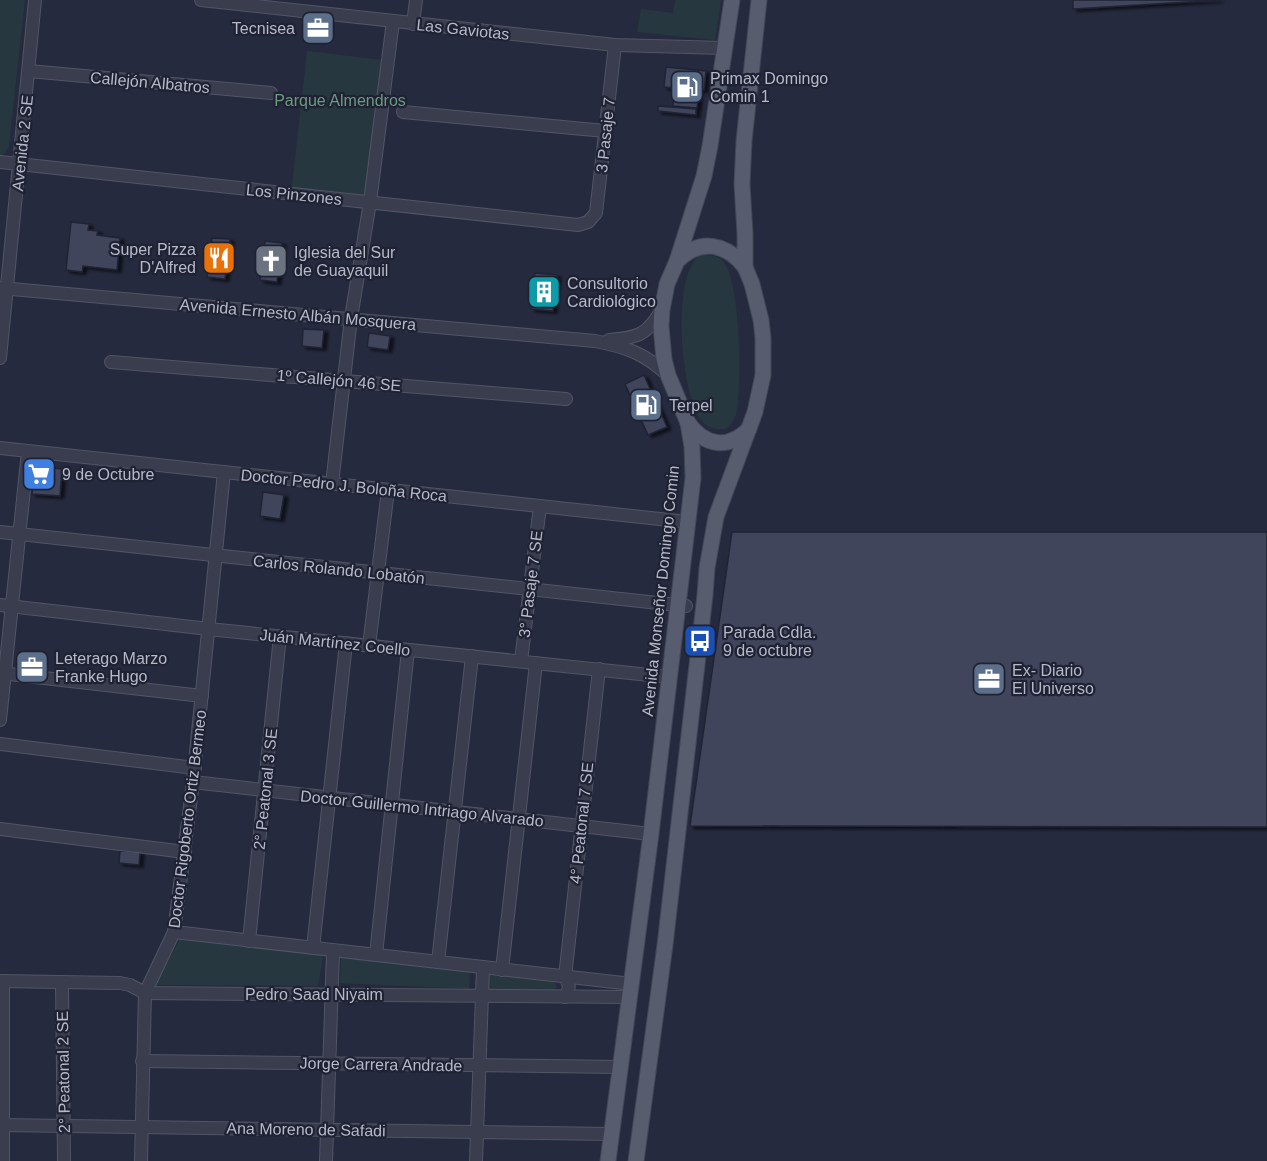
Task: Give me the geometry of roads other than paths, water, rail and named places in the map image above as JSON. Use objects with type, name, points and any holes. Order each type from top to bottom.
[{"type":"main road","name":"Avenida Monseñor Domingo Comin","points":[[608,1161],[669,677],[682,606],[693,460],[688,423],[668,375],[662,343],[662,310],[704,176],[732,0]]},
{"type":"main road","points":[[636,1161],[665,945],[707,568],[719,506],[755,412],[763,375],[764,338],[757,302],[745,267],[746,234],[742,184],[744,141],[759,0]]},
{"type":"main road","points":[[677,261],[693,249],[712,246],[731,252],[745,267]]},
{"type":"main road","points":[[688,423],[702,438],[722,443],[742,436],[749,429]]},
{"type":"street","name":"Avenida 2 SE","points":[[0,358],[3,288],[20,164],[35,0]]},
{"type":"street","name":"Las Gaviotas","points":[[201,0],[615,45],[725,48]]},
{"type":"street","points":[[413,24],[416,0]]},
{"type":"street","points":[[332,484],[351,318],[370,202],[393,21]]},
{"type":"street","name":"3 Pasaje 7","points":[[588,222],[596,213],[615,45]]},
{"type":"street","name":"Callejón Albatros","points":[[29,70],[271,93]]},
{"type":"street","points":[[403,112],[604,131]]},
{"type":"street","name":"Los Pinzones","points":[[0,162],[578,225],[588,222]]},
{"type":"street","name":"Avenida Ernesto Albán Mosquera","points":[[3,288],[595,341],[640,353],[668,375]]},
{"type":"street","name":"Avenida Ernesto Albán Mosquera","points":[[595,341],[625,339],[637,335],[652,327],[662,310]]},
{"type":"street","name":"1º Callejón 46 SE","points":[[111,362],[566,399]]},
{"type":"street","name":"Doctor Pedro J. Boloña Roca","points":[[0,448],[688,522]]},
{"type":"street","points":[[0,720],[6,605],[19,534],[28,451]]},
{"type":"street","name":"Doctor Rigoberto Ortiz Bermeo","points":[[141,1161],[145,993],[174,932],[194,782],[224,472]]},
{"type":"street","points":[[369,646],[388,490]]},
{"type":"street","name":"3° Pasaje 7 SE","points":[[521,661],[540,506]]},
{"type":"street","name":"Carlos Rolando Lobatón","points":[[0,532],[682,606]]},
{"type":"street","name":"Juán Martínez Coello","points":[[6,605],[209,629],[669,677]]},
{"type":"street","name":"2° Peatonal 3 SE","points":[[249,941],[280,636]]},
{"type":"street","points":[[313,948],[346,643]]},
{"type":"street","points":[[376,955],[408,650]]},
{"type":"street","points":[[438,962],[472,656]]},
{"type":"street","points":[[502,970],[536,663]]},
{"type":"street","name":"4° Peatonal 7 SE","points":[[565,997],[569,985],[565,977],[599,669]]},
{"type":"street","points":[[2,674],[202,696]]},
{"type":"street","points":[[0,744],[195,768]]},
{"type":"street","name":"Doctor Guillermo Intriago Alvarado","points":[[194,782],[651,834]]},
{"type":"street","points":[[0,829],[185,852]]},
{"type":"street","points":[[174,932],[565,977],[631,991]]},
{"type":"street","points":[[326,1161],[333,951]]},
{"type":"street","points":[[476,1161],[483,968]]},
{"type":"street","points":[[2,982],[3,1161]]},
{"type":"street","name":"Pedro Saad Niyaim","points":[[2,982],[120,983],[130,985],[145,993],[565,997],[631,991]]},
{"type":"street","name":"2° Peatonal 2 SE","points":[[62,983],[64,1161]]},
{"type":"street","name":"Jorge Carrera Andrade","points":[[142,1061],[620,1067]]},
{"type":"street","name":"Ana Moreno de Safadi","points":[[1,1125],[612,1134]]},
{"type":"place","name":"Tecnisea","points":[[318,28]]},
{"type":"place","name":"Primax Domingo Comin 1","points":[[687,87]]},
{"type":"place","name":"Super Pizza D'Alfred","points":[[219,258]]},
{"type":"place","name":"Iglesia del Sur de Guayaquil","points":[[271,261]]},
{"type":"place","name":"Consultorio Cardiológico","points":[[544,292]]},
{"type":"place","name":"Terpel","points":[[646,405]]},
{"type":"place","name":"9 de Octubre","points":[[39,474]]},
{"type":"place","name":"Parada Cdla. 9 de octubre","points":[[700,641]]},
{"type":"place","name":"Leterago Marzo Franke Hugo","points":[[32,667]]},
{"type":"place","name":"Ex- Diario El Universo","points":[[989,679]]},
{"type":"park label","name":"Parque Almendros","points":[[340,100]]}]
